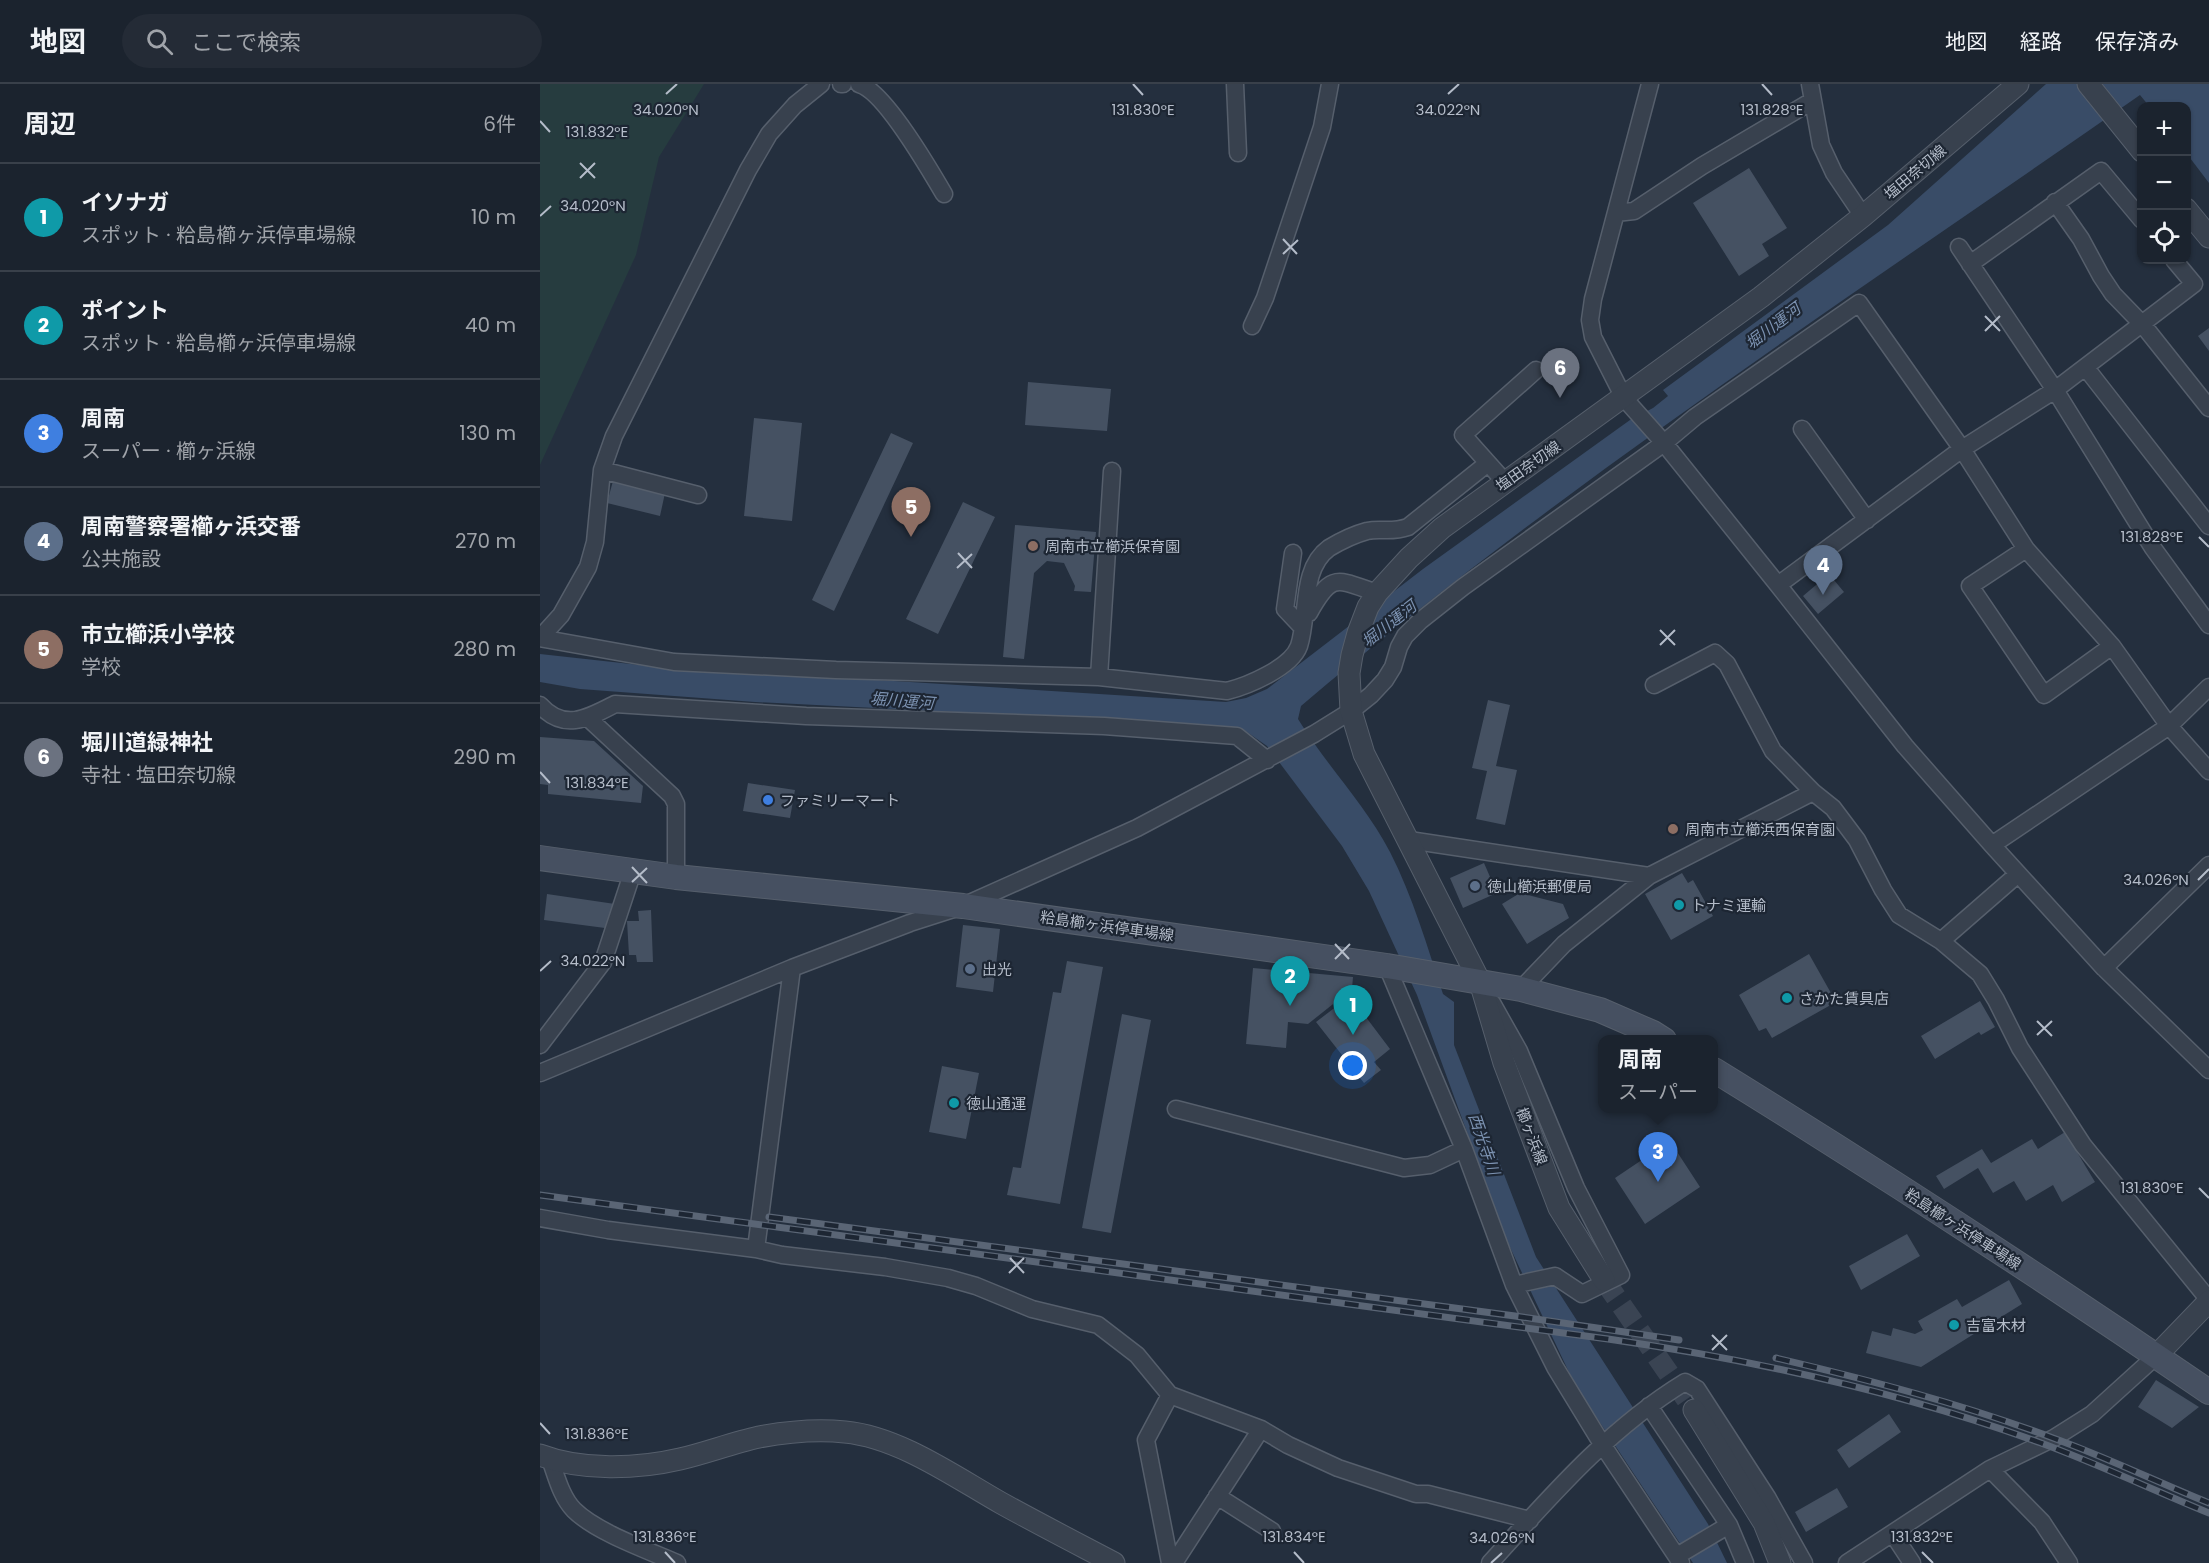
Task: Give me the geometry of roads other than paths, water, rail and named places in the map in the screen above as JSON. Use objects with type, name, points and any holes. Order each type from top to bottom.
[{"type":"main road","name":"粭島櫛ヶ浜停車場線","points":[[540,858],[676,877],[963,906],[1388,966],[1521,989],[1600,1010],[1656,1035]]},
{"type":"main road","name":"粭島櫛ヶ浜停車場線","points":[[1718,1073],[1802,1124],[2209,1392]]},
{"type":"street","points":[[540,638],[561,615],[588,567],[596,533],[602,470],[614,436],[748,170],[769,134],[795,105],[821,84]]},
{"type":"street","points":[[859,84],[865,86],[898,123],[944,194]]},
{"type":"street","points":[[1234,84],[1238,153]]},
{"type":"street","points":[[1252,326],[1265,298],[1322,127],[1330,84]]},
{"type":"street","points":[[1650,84],[1593,299],[1590,320],[1593,338],[1627,401],[1778,585],[1905,746],[2104,968],[2209,1070]]},
{"type":"street","points":[[1810,84],[1821,145],[1834,173],[1863,216]]},
{"type":"street","name":"塩田奈切線","points":[[1480,982],[1364,754],[1351,711],[1349,673],[1358,633],[1372,600],[1409,558],[1442,528],[1505,482],[1627,401],[1863,216],[2018,84]]},
{"type":"street","points":[[2088,84],[2137,145]]},
{"type":"street","points":[[1616,213],[1634,211],[1702,166],[1812,101]]},
{"type":"street","points":[[1970,264],[2101,171],[2137,214]]},
{"type":"street","points":[[2055,202],[2081,239],[2101,276],[2114,294],[2143,325],[2209,408]]},
{"type":"street","points":[[2188,210],[2209,237]]},
{"type":"street","points":[[1959,247],[2055,390],[2153,548],[2209,625]]},
{"type":"street","points":[[1778,585],[1962,449],[2086,368],[2194,284],[2177,264]]},
{"type":"street","points":[[540,1073],[792,968],[910,923],[963,906],[1137,828],[1314,734],[1351,711],[1385,681],[1393,667],[1399,647],[1420,621],[1661,441],[1859,303],[1962,449],[2026,549],[2112,646],[2169,726],[2209,771]]},
{"type":"street","points":[[2086,368],[2209,526]]},
{"type":"street","points":[[1505,482],[1463,435],[1536,370]]},
{"type":"street","points":[[1802,429],[1867,520]]},
{"type":"street","points":[[540,638],[674,662],[836,670],[1100,678],[1227,691],[1264,677],[1292,658],[1299,646],[1313,566],[1330,548],[1368,531],[1396,531],[1408,527],[1488,463]]},
{"type":"street","points":[[602,470],[698,495]]},
{"type":"street","points":[[1100,678],[1112,471]]},
{"type":"street","points":[[2026,549],[1970,586],[2044,696],[2112,646]]},
{"type":"street","points":[[1293,553],[1285,609],[1301,626]]},
{"type":"street","points":[[1301,626],[1321,592],[1330,583],[1341,580],[1372,600]]},
{"type":"street","points":[[1654,685],[1715,653],[1727,664],[1773,751],[1813,792],[1833,808],[1857,840],[1877,880],[1899,915],[1941,941],[1980,974],[2020,1048],[2083,1145],[2209,1300],[2156,1356],[2092,1414],[2054,1438],[1990,1469],[1847,1563]]},
{"type":"street","points":[[1992,845],[2169,726],[2209,687]]},
{"type":"street","points":[[540,705],[547,713],[561,721],[588,718],[615,704],[806,716],[1104,726],[1237,736],[1267,760]]},
{"type":"street","points":[[588,718],[672,796],[676,804],[676,877]]},
{"type":"street","points":[[1521,989],[1564,944],[1649,876],[1813,792]]},
{"type":"street","points":[[1409,840],[1649,876]]},
{"type":"street","points":[[2104,968],[2209,865]]},
{"type":"street","points":[[540,1045],[603,962],[633,872]]},
{"type":"street","points":[[1941,941],[2019,874]]},
{"type":"street","points":[[1388,966],[1464,1149],[1514,1285],[1555,1367],[1679,1560],[1729,1525]]},
{"type":"street","points":[[756,1249],[792,968]]},
{"type":"street","points":[[1480,982],[1519,1051],[1576,1188],[1621,1275],[1582,1294],[1556,1276],[1514,1285]]},
{"type":"street","name":"櫛ヶ浜線","points":[[1480,982],[1504,1063],[1559,1208],[1604,1280]]},
{"type":"street","points":[[1176,1110],[1404,1168],[1430,1165],[1464,1149]]},
{"type":"street","points":[[540,1218],[608,1230],[756,1249],[782,1255],[885,1267],[948,1278],[976,1286],[1032,1310],[1098,1325],[1137,1355],[1170,1395],[1261,1429],[1320,1460],[1416,1494],[1428,1494],[1530,1520]]},
{"type":"street","points":[[1490,1563],[1602,1443],[1649,1406],[1685,1382],[1697,1389],[1767,1497],[1804,1563]]},
{"type":"street","points":[[1170,1395],[1146,1440],[1172,1563]]},
{"type":"street","points":[[1649,1406],[1729,1525],[1745,1563]]},
{"type":"street","points":[[1694,1410],[1764,1522],[1780,1563]]},
{"type":"street","points":[[1172,1563],[1261,1429]]},
{"type":"street","points":[[545,1457],[594,1466],[631,1466],[678,1460],[759,1437],[801,1432],[845,1432],[879,1440],[924,1460],[1114,1563]]},
{"type":"street","points":[[545,1457],[572,1509],[594,1524],[677,1563]]},
{"type":"street","points":[[1990,1469],[2042,1522],[2069,1563]]},
{"type":"street","points":[[1217,1496],[1272,1531]]},
{"type":"street","points":[[1893,1534],[1912,1563]]},
{"type":"water","points":[[2046,84],[2209,84],[2209,183],[2191,159],[2191,102],[2146,102],[2140,95],[1713,391],[1504,544],[1301,706],[1298,719],[1380,834],[1406,886],[1443,994],[1454,1002],[1454,1045],[1536,1257],[1708,1524],[1727,1563],[1693,1563],[1575,1385],[1506,1239],[1417,995],[1369,891],[1342,846],[1267,746],[1244,730],[1153,722],[755,702],[580,689],[540,682],[540,654],[640,665],[1226,702],[1246,698],[1267,689],[1423,569],[1630,420],[1653,408],[1668,396],[1663,390],[1888,225]]},
{"type":"tunnel","points":[[1604,1280],[1694,1410]]},
{"type":"railway","points":[[540,1195],[1608,1339],[1718,1357],[1827,1380],[1935,1408],[2062,1451],[2209,1513]]},
{"type":"railway","points":[[769,1217],[1515,1316],[1679,1340]]},
{"type":"railway","points":[[1776,1358],[1985,1414],[2092,1453],[2209,1503]]},
{"type":"place","name":"堀川道緑神社","points":[[1560,398]]},
{"type":"place","name":"市立櫛浜小学校","points":[[911,537]]},
{"type":"place","name":"周南市立櫛浜保育園","points":[[1033,546]]},
{"type":"place","name":"周南警察署櫛ヶ浜交番","points":[[1823,595]]},
{"type":"place","name":"ファミリーマート","points":[[768,800]]},
{"type":"place","name":"周南市立櫛浜西保育園","points":[[1673,829]]},
{"type":"place","name":"徳山櫛浜郵便局","points":[[1475,886]]},
{"type":"place","name":"トナミ運輸","points":[[1679,905]]},
{"type":"place","name":"出光","points":[[970,969]]},
{"type":"place","name":"さかた賃具店","points":[[1787,998]]},
{"type":"place","name":"ポイント","points":[[1290,1006]]},
{"type":"place","name":"イソナガ","points":[[1353,1035]]},
{"type":"place","name":"徳山通運","points":[[954,1103]]},
{"type":"place","name":"周南","points":[[1658,1182]]},
{"type":"place","name":"吉富木材","points":[[1954,1325]]},
{"type":"water label","name":"堀川運河","points":[[1773,326]]},
{"type":"water label","name":"堀川運河","points":[[1389,624]]},
{"type":"water label","name":"堀川運河","points":[[902,701]]},
{"type":"water label","name":"西光寺川","points":[[1484,1144]]}]
